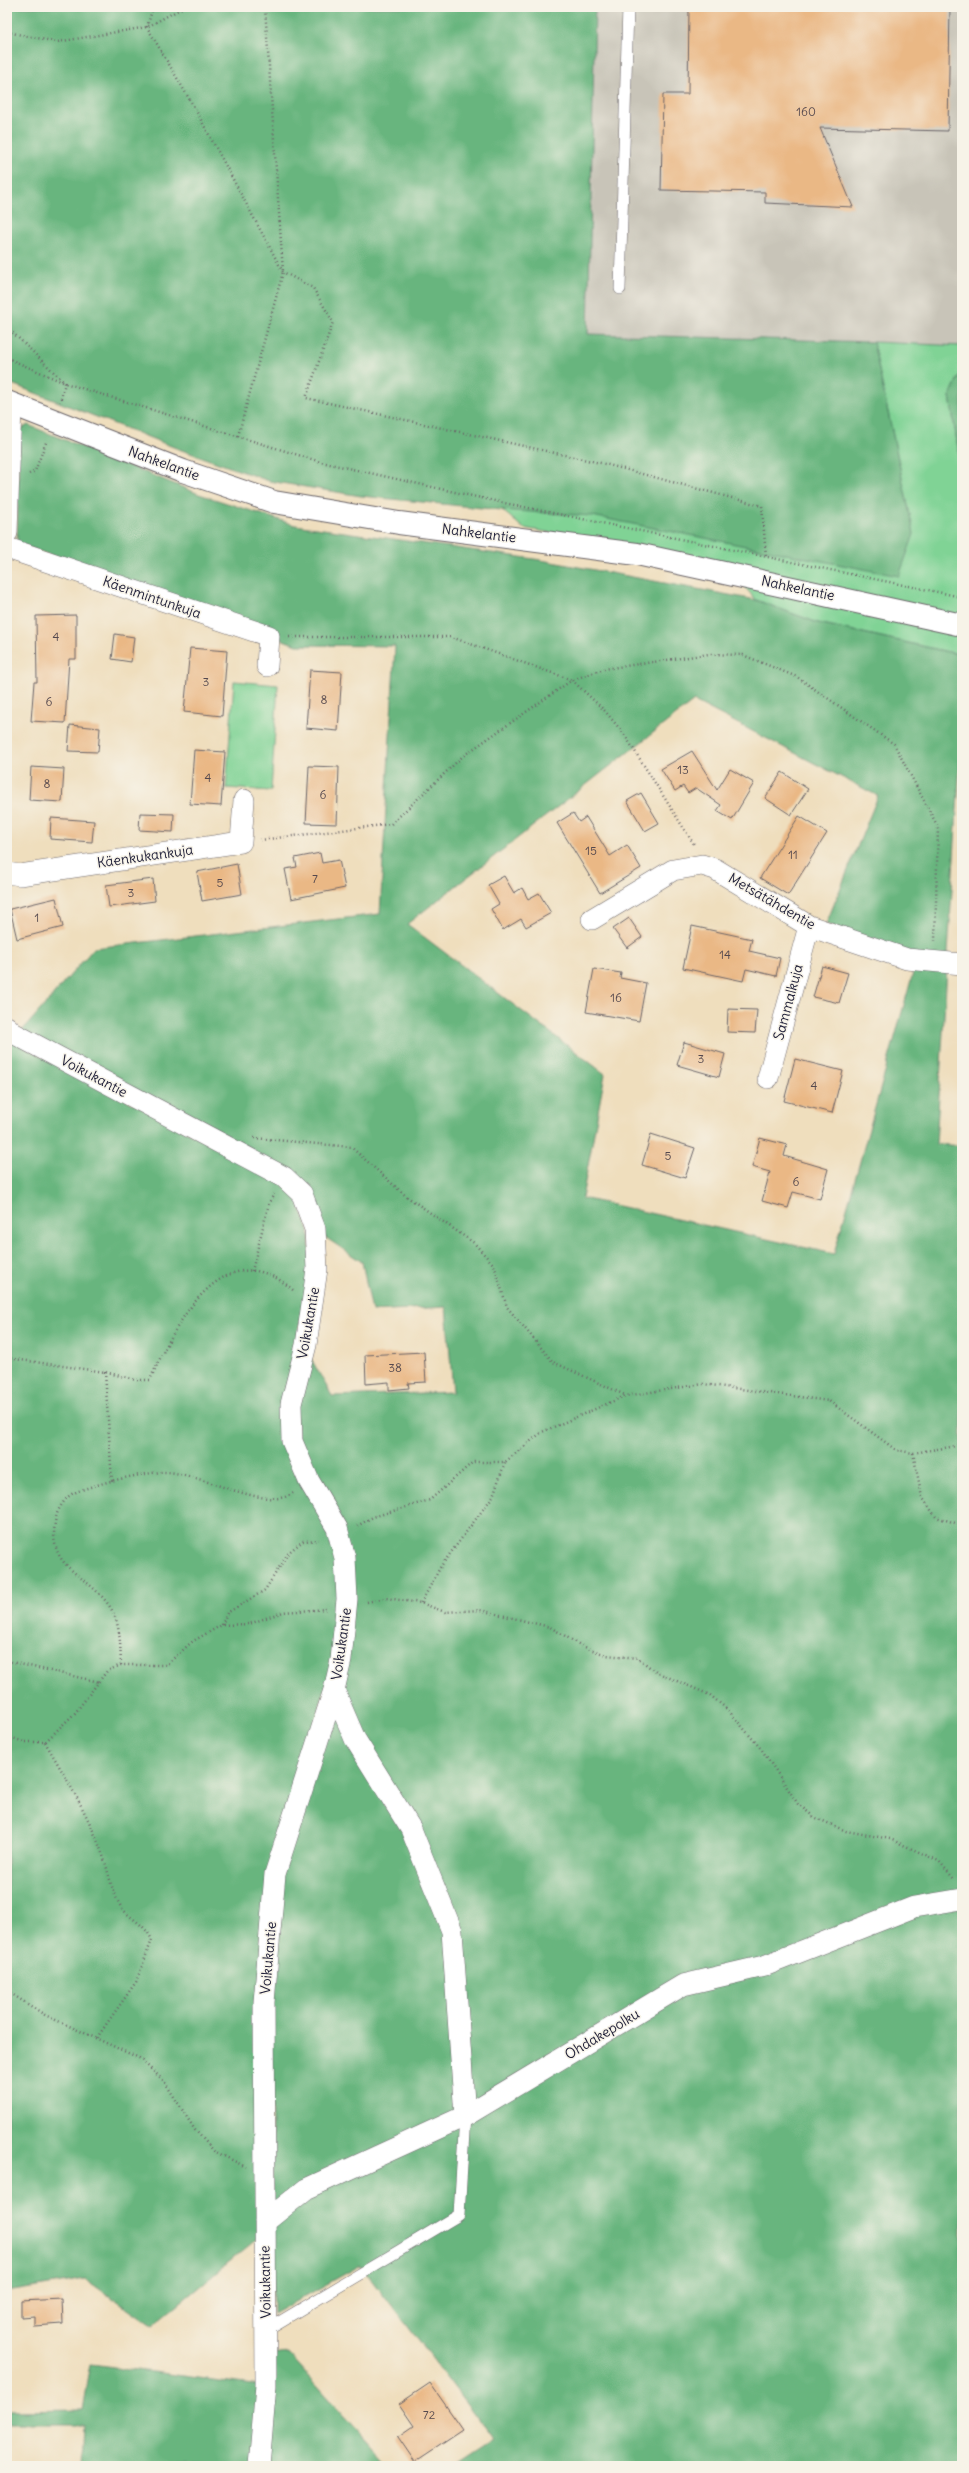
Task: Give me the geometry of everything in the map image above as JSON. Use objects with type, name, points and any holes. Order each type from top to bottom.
[{"type":"main road","name":"Nahkelantie","points":[[9,403],[183,471],[274,502],[399,523],[637,554],[962,625]]},
{"type":"street","points":[[7,533],[9,403]]},
{"type":"street","name":"Käenmintunkuja","points":[[7,548],[269,636]]},
{"type":"street","points":[[267,666],[269,636]]},
{"type":"street","points":[[241,842],[244,800]]},
{"type":"street","name":"Käenkukankuja","points":[[7,873],[20,875],[241,842]]},
{"type":"street","name":"Metsätähdentie","points":[[592,919],[673,870],[702,866],[715,869],[809,926],[907,959],[962,964]]},
{"type":"street","name":"Sammalkuja","points":[[768,1078],[809,926]]},
{"type":"street","name":"Voikukantie","points":[[7,1027],[13,1033],[284,1177],[302,1194],[315,1229],[317,1270],[306,1345],[290,1404],[292,1441],[309,1481],[336,1528],[345,1558],[346,1607],[341,1660],[334,1690],[275,1874],[264,2002],[266,2385],[259,2466]]},
{"type":"street","points":[[334,1690],[355,1739],[411,1829],[452,1931],[465,2116]]},
{"type":"street","name":"Ohdakepolku","points":[[265,2222],[306,2189],[465,2116],[683,1985],[764,1966],[914,1907],[961,1899]]},
{"type":"lane","points":[[620,289],[628,7]]},
{"type":"lane","points":[[266,2330],[459,2215],[465,2116]]},
{"type":"path","points":[[7,20],[9,7]]},
{"type":"path","points":[[153,7],[147,27],[194,107],[283,272],[313,288],[333,322],[306,398],[605,464],[762,506],[766,557]]},
{"type":"path","points":[[7,32],[57,42],[147,27],[184,7]]},
{"type":"path","points":[[238,436],[283,272],[265,7]]},
{"type":"path","points":[[7,327],[65,383]]},
{"type":"path","points":[[7,358],[65,383],[320,462],[962,597]]},
{"type":"path","points":[[269,636],[451,637],[572,680],[605,711],[624,734],[693,841],[702,866]]},
{"type":"path","points":[[241,842],[391,824],[463,756],[572,680],[604,669],[709,654],[743,655],[797,677],[894,744],[938,828],[935,962]]},
{"type":"path","points":[[232,1149],[238,1142],[256,1137],[351,1147],[406,1196],[479,1248],[494,1265],[507,1307],[553,1362],[625,1396]]},
{"type":"path","points":[[252,1271],[268,1203],[284,1177]]},
{"type":"path","points":[[7,1358],[105,1372],[136,1380],[150,1380],[167,1342],[186,1312],[218,1280],[237,1271],[252,1271],[281,1279],[312,1306]]},
{"type":"path","points":[[105,1372],[112,1482]]},
{"type":"path","points":[[421,1603],[441,1566],[493,1496],[505,1462],[542,1432],[625,1396],[703,1384],[829,1401],[896,1450],[913,1453],[962,1445]]},
{"type":"path","points":[[913,1453],[922,1497],[936,1517],[962,1525]]},
{"type":"path","points":[[222,1625],[227,1613],[265,1590],[289,1552],[303,1541],[339,1538],[373,1517],[430,1500],[473,1462],[505,1462]]},
{"type":"path","points":[[121,1665],[120,1629],[108,1604],[61,1560],[53,1532],[58,1509],[74,1492],[112,1482],[162,1472],[193,1477],[252,1497],[288,1497],[309,1481]]},
{"type":"path","points":[[7,1736],[24,1742],[45,1742],[75,1713],[107,1671],[121,1665],[166,1665],[194,1641],[222,1625],[249,1624],[283,1612],[346,1607],[386,1598],[421,1603],[445,1612],[480,1610],[550,1627],[582,1646],[606,1655],[638,1658],[656,1672],[710,1695],[728,1710],[762,1750],[798,1804],[809,1813],[846,1831],[890,1839],[939,1861],[953,1876],[961,1899]]},
{"type":"path","points":[[7,1660],[99,1682]]},
{"type":"path","points":[[45,1742],[77,1796],[103,1854],[109,1883],[121,1906],[147,1930],[152,1940],[136,1982],[96,2038]]},
{"type":"path","points":[[7,1991],[45,2015],[139,2058],[164,2081],[195,2130],[214,2151],[265,2176]]},
{"type":"shaded area","points":[[595,7],[962,7],[962,346],[588,334]]},
{"type":"green space","points":[[7,7],[595,7],[588,334],[873,342],[914,534],[899,576],[592,516],[502,510],[361,496],[269,481],[176,448],[7,382]]},
{"type":"green space","points":[[873,342],[962,346],[962,369],[950,396],[962,475],[962,655],[818,623],[756,600],[723,562],[523,528],[502,510],[914,534]]},
{"type":"green space","points":[[962,369],[962,475],[950,396]]},
{"type":"green space","points":[[28,425],[199,494],[295,525],[541,560],[756,600],[818,623],[962,655],[962,730],[936,1144],[962,1146],[962,2466],[457,2466],[495,2441],[361,2265],[273,2314],[271,2003],[282,1876],[354,1599],[298,1440],[295,1406],[310,1357],[332,1396],[453,1392],[446,1307],[372,1311],[362,1262],[322,1235],[310,1194],[22,1031],[94,948],[380,914],[395,646],[297,645],[17,543],[19,440],[21,429]],"holes":[[[694,701],[878,796],[826,924],[918,955],[834,1254],[582,1198],[605,1074],[407,924]]]},
{"type":"green space","points":[[234,681],[278,685],[271,791],[226,788]]},
{"type":"green space","points":[[7,1038],[278,1179],[297,1198],[309,1230],[310,1271],[285,1405],[340,1558],[334,1660],[268,1873],[258,2238],[152,2326],[85,2279],[7,2292]]},
{"type":"green space","points":[[288,2353],[390,2466],[267,2466],[273,2355]]},
{"type":"green space","points":[[91,2364],[260,2386],[256,2466],[81,2466],[83,2424],[7,2424],[7,2411],[83,2410]]},
{"type":"building","points":[[689,7],[950,7],[948,131],[820,128],[853,207],[765,203],[765,192],[661,190],[663,94],[688,94]]},
{"type":"building","points":[[76,615],[76,659],[69,659],[65,723],[31,721],[34,682],[37,682],[36,616]]},
{"type":"building","points":[[115,634],[134,637],[131,662],[112,659]]},
{"type":"building","points":[[190,648],[227,651],[222,716],[184,712]]},
{"type":"building","points":[[310,670],[342,672],[338,731],[306,728]]},
{"type":"building","points":[[70,725],[100,728],[98,752],[68,751]]},
{"type":"building","points":[[194,750],[225,752],[221,806],[190,804]]},
{"type":"building","points":[[692,751],[717,790],[730,769],[754,783],[732,820],[717,811],[721,805],[696,788],[688,793],[683,786],[675,791],[661,769]]},
{"type":"building","points":[[309,766],[339,767],[337,824],[306,823]]},
{"type":"building","points":[[31,767],[64,769],[62,802],[29,800]]},
{"type":"building","points":[[782,772],[808,789],[791,815],[765,798]]},
{"type":"building","points":[[641,793],[659,823],[645,831],[627,801]]},
{"type":"building","points":[[140,813],[174,814],[173,832],[139,830]]},
{"type":"building","points":[[573,813],[579,822],[586,817],[610,856],[627,845],[641,868],[600,893],[557,823]]},
{"type":"building","points":[[799,816],[827,833],[788,895],[760,878]]},
{"type":"building","points":[[51,818],[94,821],[92,842],[50,839]]},
{"type":"building","points":[[320,853],[322,863],[339,860],[345,888],[291,899],[285,869],[297,867],[295,858]]},
{"type":"building","points":[[237,864],[242,894],[202,901],[197,872]]},
{"type":"building","points":[[504,876],[514,893],[522,888],[528,899],[539,893],[551,913],[526,927],[521,919],[503,930],[491,909],[499,904],[488,885]]},
{"type":"building","points":[[153,879],[155,901],[109,907],[106,885]]},
{"type":"building","points":[[56,898],[63,927],[17,939],[10,909]]},
{"type":"building","points":[[629,918],[642,937],[627,948],[613,929]]},
{"type":"building","points":[[692,926],[752,939],[749,951],[780,958],[776,976],[746,969],[743,981],[683,968]]},
{"type":"building","points":[[822,966],[848,973],[839,1003],[813,997]]},
{"type":"building","points":[[594,969],[621,973],[620,978],[646,983],[639,1021],[586,1012]]},
{"type":"building","points":[[728,1009],[757,1010],[755,1033],[727,1032]]},
{"type":"building","points":[[684,1042],[725,1054],[719,1077],[677,1065]]},
{"type":"building","points":[[795,1059],[843,1071],[832,1113],[784,1101]]},
{"type":"building","points":[[651,1134],[695,1148],[685,1178],[642,1165]]},
{"type":"building","points":[[760,1138],[787,1145],[784,1156],[828,1169],[820,1199],[793,1192],[788,1208],[762,1201],[770,1172],[752,1167]]},
{"type":"building","points":[[424,1352],[426,1382],[408,1383],[409,1388],[389,1390],[389,1382],[366,1384],[365,1355]]},
{"type":"building","points":[[62,2299],[63,2324],[34,2326],[34,2316],[21,2317],[21,2301]]},
{"type":"building","points":[[430,2383],[463,2430],[415,2462],[398,2437],[414,2426],[399,2404]]}]
